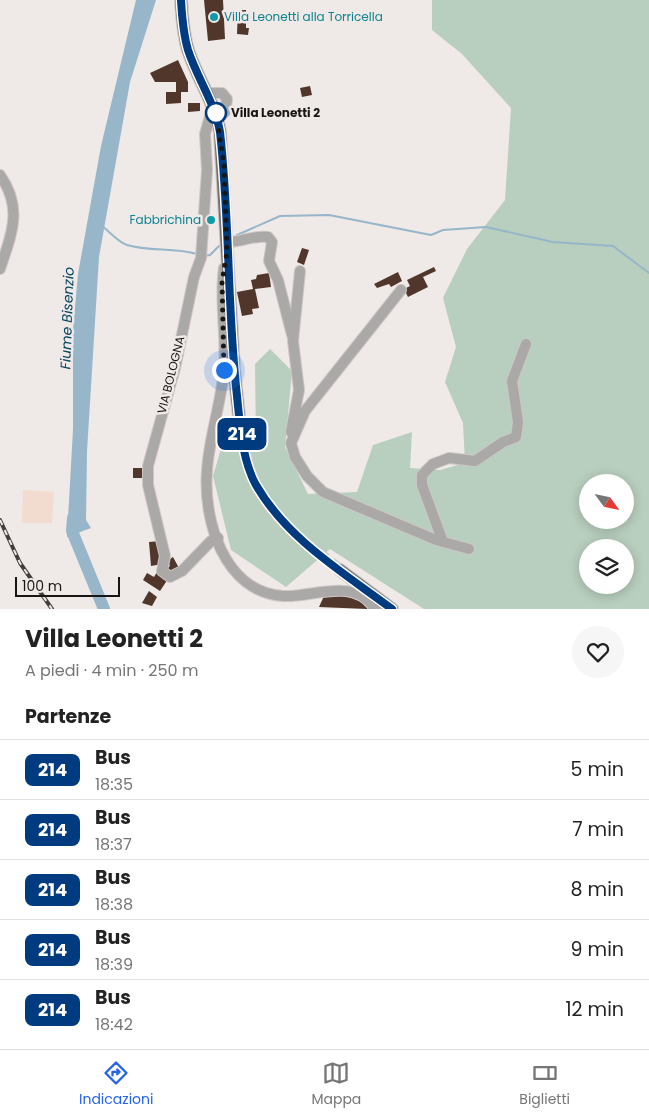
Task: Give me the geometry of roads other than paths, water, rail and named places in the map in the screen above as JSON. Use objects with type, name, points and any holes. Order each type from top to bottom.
[{"type":"main road","points":[[181,0],[182,25],[189,51],[215,112],[224,164],[234,369],[239,416]]},
{"type":"main road","points":[[340,570],[392,609]]},
{"type":"street","name":"VIA BOLOGNA","points":[[215,112],[205,134],[207,170],[201,258],[194,277],[175,368],[155,436],[148,476],[165,556],[162,571],[170,577],[182,571],[211,541],[218,538]]},
{"type":"street","points":[[0,175],[10,189],[14,203],[10,237],[0,269]]},
{"type":"street","points":[[375,609],[370,603],[358,596],[332,590],[284,597],[256,589],[233,570],[224,558],[207,500],[206,478],[224,370],[222,282],[227,247],[259,236],[268,238],[272,242],[269,260],[278,280],[293,341],[299,390],[291,443],[295,457],[307,476],[323,492],[442,542],[469,549]]},
{"type":"street","points":[[293,341],[300,271]]},
{"type":"street","points":[[291,443],[305,411],[401,290]]},
{"type":"street","points":[[442,542],[422,485],[422,475],[433,464],[449,458],[475,461],[503,442],[516,437],[518,422],[512,381],[526,344]]},
{"type":"water","points":[[136,0],[156,0],[130,82],[99,257],[87,451],[86,520],[91,528],[67,537],[73,429],[73,329],[78,274],[101,146]]},
{"type":"waterway","points":[[237,235],[280,216],[329,215],[431,235],[443,230],[486,227],[553,242],[613,246],[649,273]]},
{"type":"waterway","points":[[102,226],[127,245],[197,254]]},
{"type":"waterway","points":[[205,256],[210,255],[219,246]]},
{"type":"waterway","name":"Fiume Bisenzio","points":[[73,518],[72,531],[104,609]]},
{"type":"tunnel","points":[[239,416],[249,467],[262,496],[271,509],[292,531],[340,570]]},
{"type":"railway","points":[[0,520],[20,563],[52,609]]},
{"type":"place","name":"Villa Leonetti alla Torricella","points":[[214,17]]},
{"type":"place","name":"Villa Leonetti 2","points":[[216,113]]},
{"type":"place","name":"Fabbrichina","points":[[211,220]]}]
